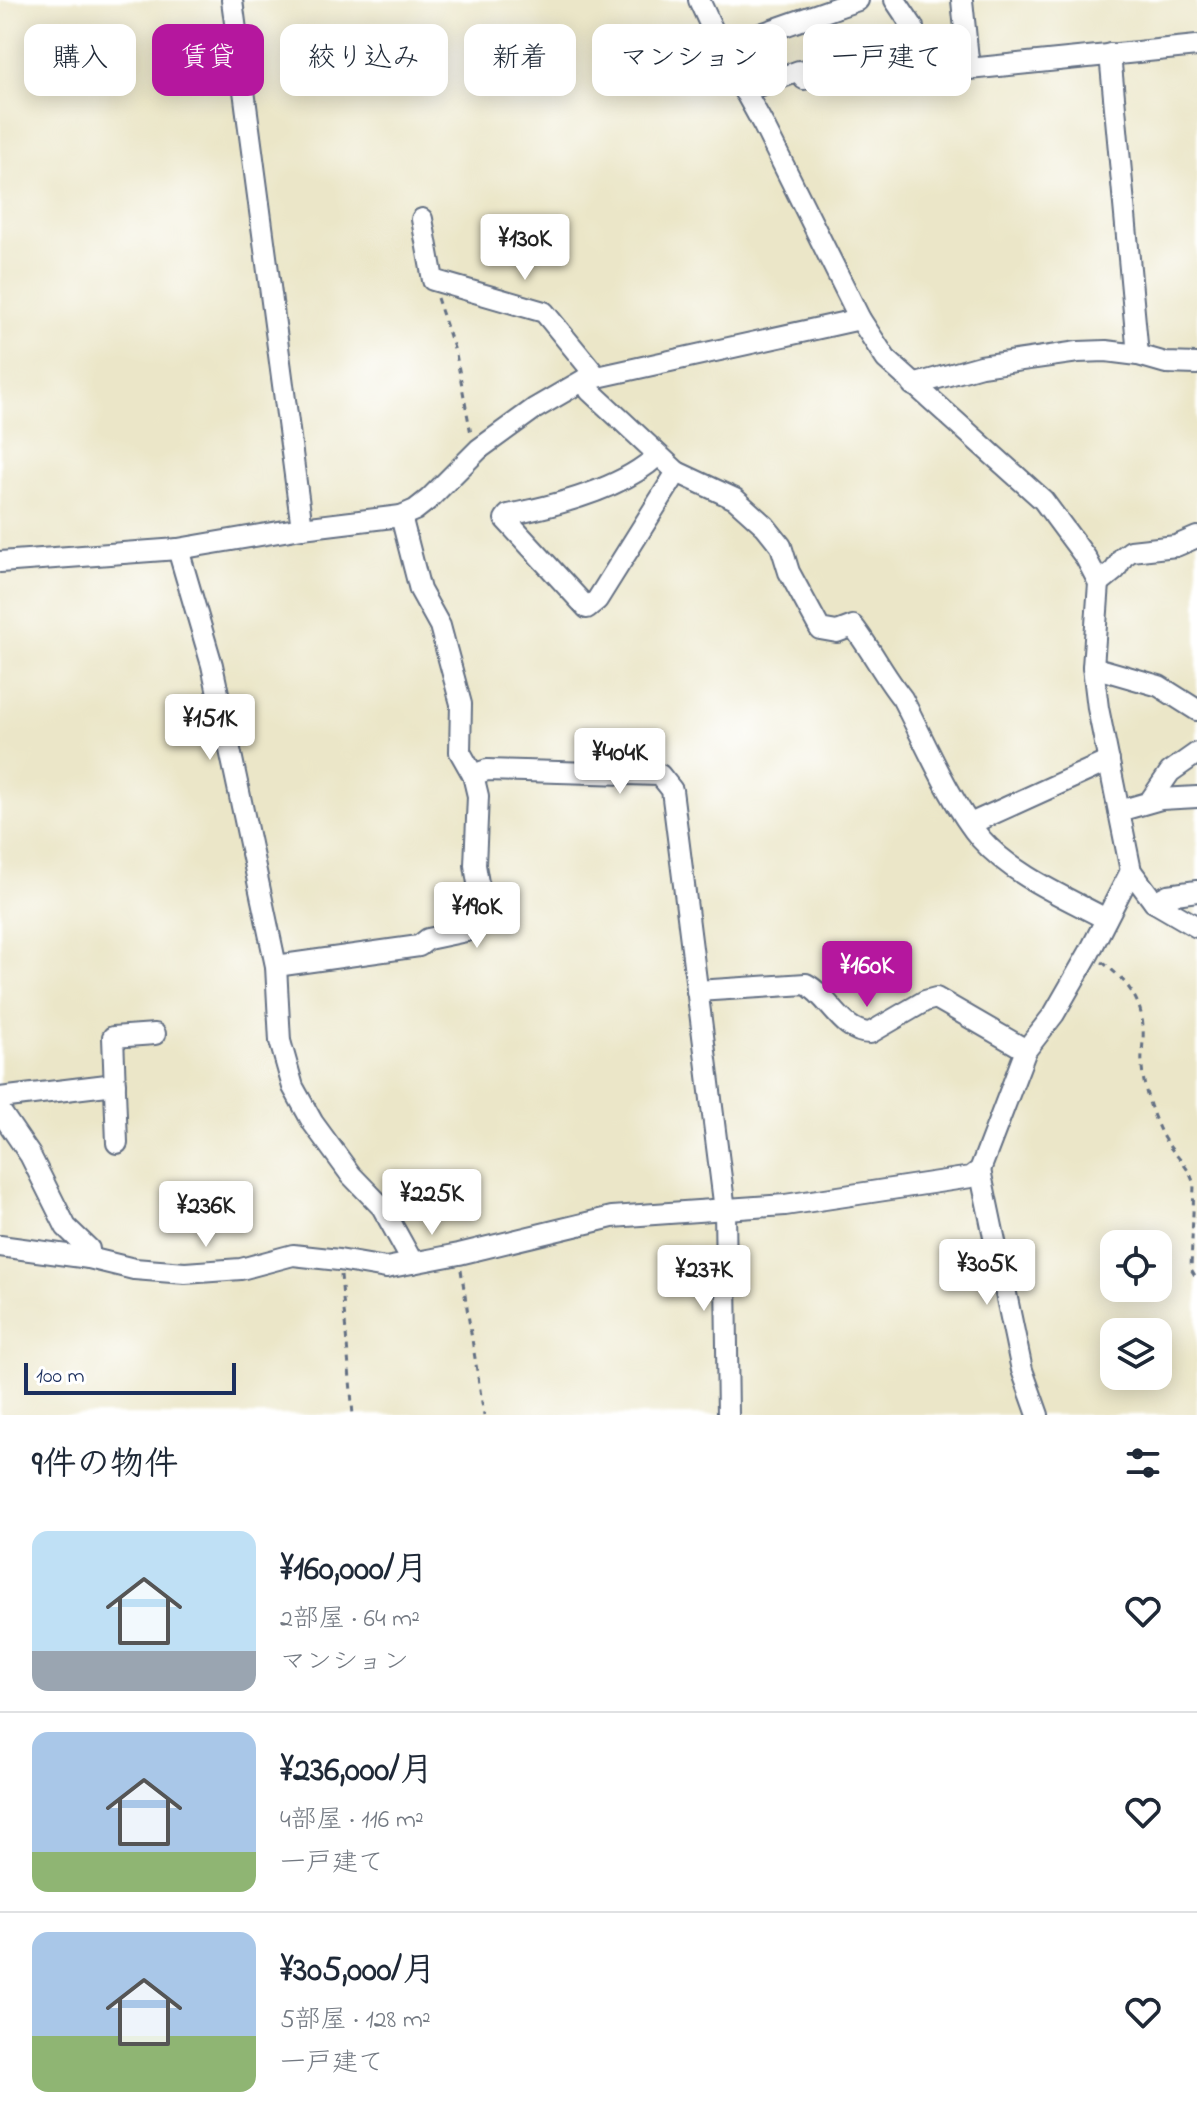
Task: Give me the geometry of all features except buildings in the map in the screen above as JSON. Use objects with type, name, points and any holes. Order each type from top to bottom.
[{"type":"street","points":[[232,0],[302,528]]},
{"type":"street","points":[[699,0],[710,24]]},
{"type":"street","points":[[787,25],[858,0]]},
{"type":"street","points":[[787,75],[799,71],[804,79],[911,40],[913,27],[895,0]]},
{"type":"street","points":[[962,0],[969,69],[1197,46]]},
{"type":"street","points":[[1110,54],[1138,355]]},
{"type":"street","points":[[747,96],[860,319],[886,359],[1043,500],[1086,558],[1099,583],[1093,667],[1131,871],[1154,902],[1197,927]]},
{"type":"street","points":[[422,219],[433,280],[544,312],[590,378],[590,391],[657,456],[677,472],[735,499],[765,526],[781,546],[789,572],[820,629],[837,632],[853,626],[902,698],[970,824],[997,854],[1024,875],[1106,919]]},
{"type":"street","points":[[0,562],[178,549],[302,528],[401,516],[429,499],[474,454],[534,409],[590,378],[860,319]]},
{"type":"street","points":[[913,385],[981,366],[1078,352],[1106,351],[1166,363],[1197,364]]},
{"type":"street","points":[[657,456],[617,481],[548,508],[508,515],[505,519],[587,608],[597,600],[677,472]]},
{"type":"street","points":[[276,966],[419,946],[428,939],[466,931],[489,920],[491,911],[478,883],[475,865],[478,796],[473,775],[460,752],[461,704],[440,626],[420,590],[401,516]]},
{"type":"street","points":[[1099,583],[1131,551],[1176,546],[1197,537]]},
{"type":"street","points":[[178,549],[212,665],[276,966],[280,1041],[293,1087],[313,1123],[351,1175],[382,1207],[413,1263]]},
{"type":"street","points":[[1093,667],[1159,686],[1197,710]]},
{"type":"street","points":[[1150,801],[1170,772],[1197,753]]},
{"type":"street","points":[[970,824],[1109,761]]},
{"type":"street","points":[[473,775],[487,770],[660,775],[672,790],[725,1210],[728,1415]]},
{"type":"street","points":[[1119,811],[1150,801],[1197,797]]},
{"type":"street","points":[[0,1246],[89,1258],[134,1269],[185,1273],[241,1269],[293,1255],[386,1268],[459,1254],[612,1217],[785,1205],[971,1177],[980,1170],[1026,1050],[1054,1014],[1131,871]]},
{"type":"street","points":[[1154,902],[1168,895],[1197,891]]},
{"type":"street","points":[[697,991],[806,984],[816,989],[852,1029],[861,1033],[870,1033],[925,1001],[936,998],[1026,1050]]},
{"type":"street","points":[[117,1143],[113,1037],[155,1034]]},
{"type":"street","points":[[0,1098],[115,1084]]},
{"type":"street","points":[[0,1111],[30,1155],[66,1227],[89,1249],[89,1258]]},
{"type":"street","points":[[980,1170],[1022,1370],[1038,1415]]},
{"type":"path","points":[[433,280],[456,354],[474,454]]},
{"type":"path","points":[[1089,953],[1116,972],[1136,995],[1141,1011],[1142,1067],[1160,1132],[1191,1172],[1194,1185],[1191,1269],[1197,1279]]},
{"type":"path","points":[[459,1254],[484,1415]]},
{"type":"path","points":[[339,1260],[353,1415]]}]
